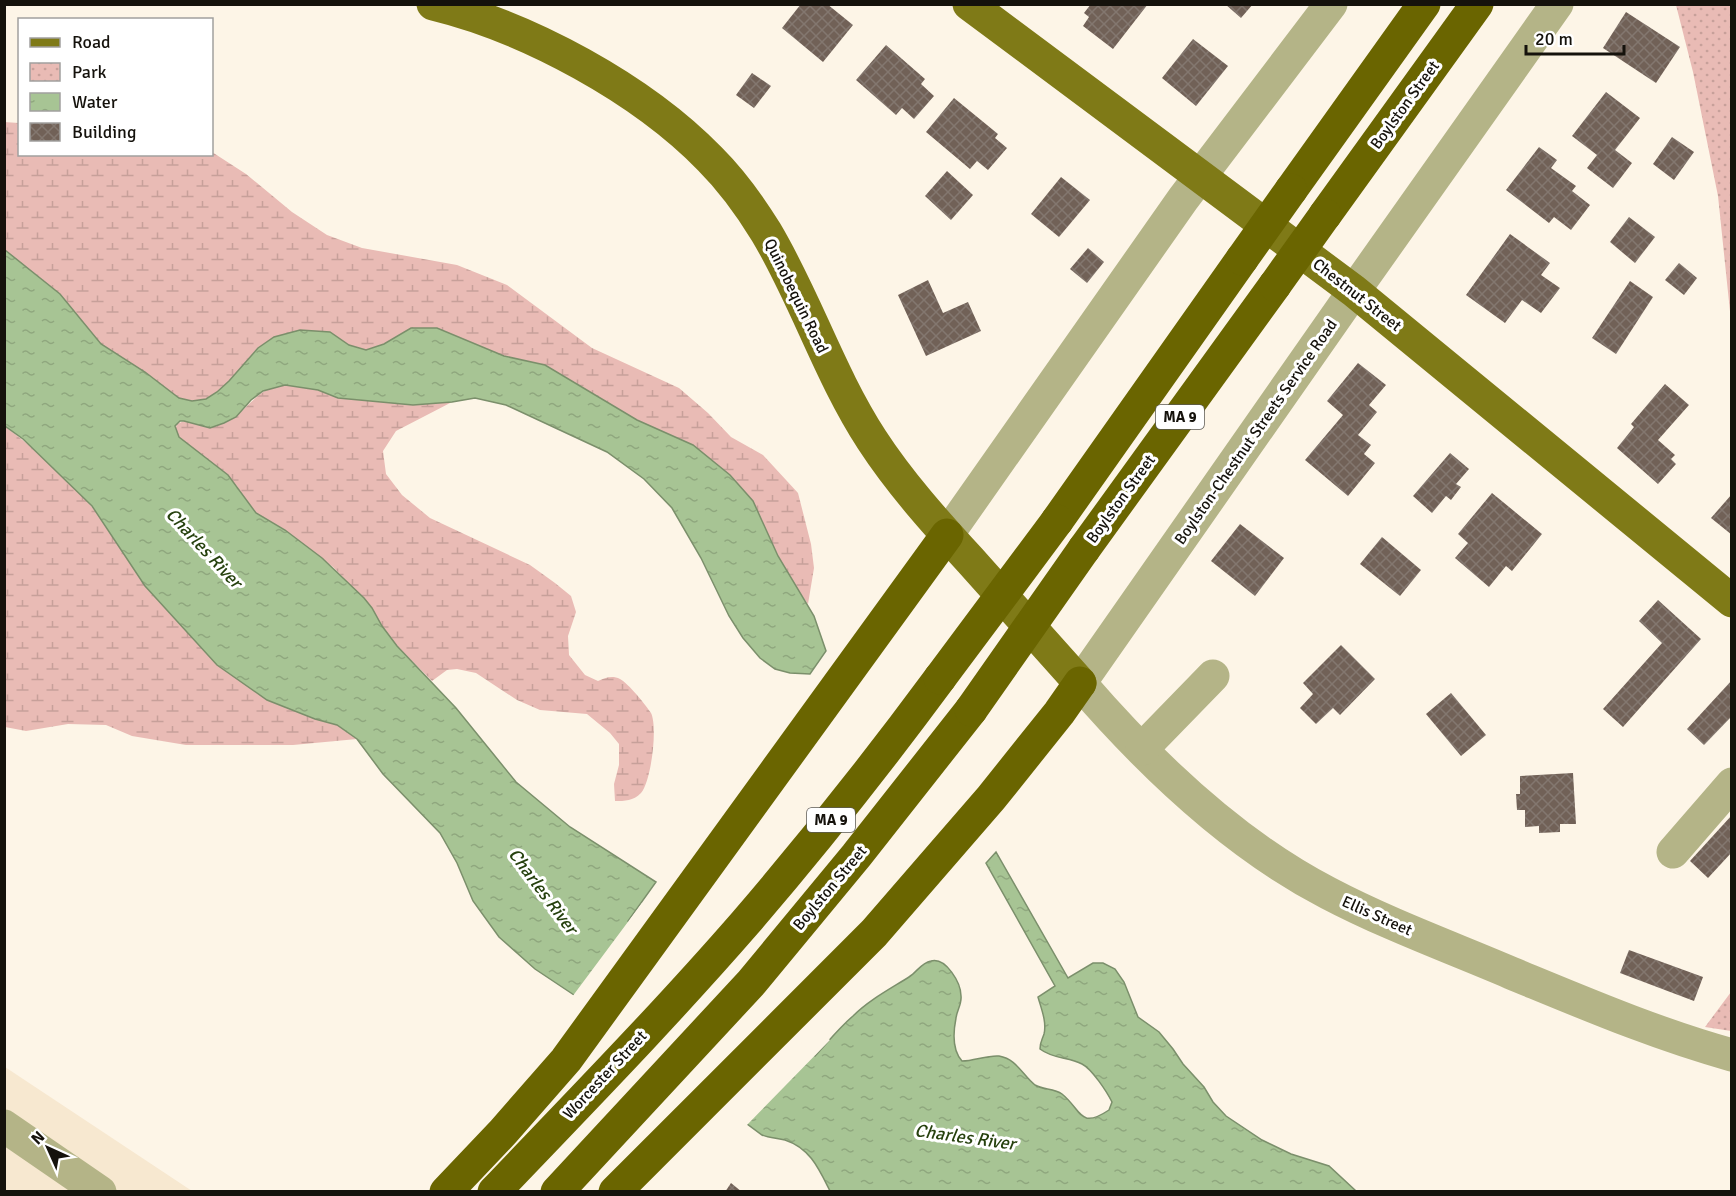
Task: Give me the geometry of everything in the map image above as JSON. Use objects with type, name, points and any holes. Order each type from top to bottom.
[{"type":"highway","name":"Worcester Street","points":[[494,1191],[622,1058],[715,956],[820,834],[1058,521],[1424,4]]},
{"type":"highway","name":"Boylston Street","points":[[557,1191],[751,982],[856,856],[971,710],[1084,549],[1477,4]]},
{"type":"highway","points":[[446,1191],[545,1085],[586,1032],[947,535]]},
{"type":"highway","points":[[615,1191],[874,933],[991,798],[1080,683]]},
{"type":"main road","name":"Quinobequin Road","points":[[433,4],[478,17],[511,30],[574,60],[634,97],[688,138],[711,159],[731,182],[767,234],[833,371],[872,440],[915,499],[1080,683]]},
{"type":"main road","name":"Chestnut Street","points":[[969,4],[1354,291],[1731,601]]},
{"type":"street","points":[[947,535],[1200,175],[1331,4]]},
{"type":"street","name":"Boylston-Chestnut Streets Service Road","points":[[1080,683],[1557,4]]},
{"type":"street","points":[[1142,749],[1213,676]]},
{"type":"street","name":"Ellis Street","points":[[1080,683],[1142,749],[1205,809],[1276,863],[1327,893],[1382,919],[1618,1017],[1731,1055]]},
{"type":"street","points":[[1673,852],[1731,784]]},
{"type":"street","points":[[4,1126],[100,1191]]},
{"type":"shaded area","points":[[5,1067],[192,1191],[5,1191]]},
{"type":"green space","points":[[1676,5],[1731,5],[1731,321],[1718,196],[1693,72]]},
{"type":"green space","points":[[4,122],[18,123],[18,156],[213,156],[213,153],[246,174],[292,212],[327,235],[362,248],[457,265],[507,285],[592,348],[679,388],[731,437],[763,455],[798,493],[811,544],[814,568],[808,604],[793,584],[766,532],[693,445],[637,420],[545,365],[504,356],[437,328],[411,328],[384,344],[366,350],[349,345],[330,333],[300,330],[274,337],[258,348],[217,392],[206,399],[192,401],[179,398],[145,372],[101,344],[60,294],[5,250]]},
{"type":"green space","points":[[285,385],[318,390],[338,398],[413,405],[452,402],[396,431],[383,451],[386,474],[402,495],[430,518],[530,565],[571,596],[576,612],[568,636],[569,655],[585,675],[598,681],[611,677],[623,681],[651,713],[654,730],[652,754],[645,787],[638,796],[629,800],[615,801],[614,784],[619,765],[619,744],[610,733],[587,714],[540,710],[517,700],[476,673],[457,669],[447,670],[432,681],[397,646],[372,608],[333,567],[285,530],[256,513],[244,500],[237,486],[179,437],[175,430],[177,424],[184,421],[210,428],[241,412],[266,390]]},
{"type":"green space","points":[[4,426],[57,470],[102,520],[315,719],[337,725],[357,739],[293,745],[186,745],[132,736],[106,725],[68,724],[26,731],[5,727]]},
{"type":"green space","points":[[1731,992],[1731,1031],[1705,1027]]},
{"type":"water","name":"Charles River","points":[[5,250],[60,294],[101,344],[145,372],[179,398],[192,401],[206,399],[217,392],[258,348],[274,337],[300,330],[330,332],[349,345],[366,350],[384,344],[411,328],[437,328],[504,356],[545,365],[637,420],[693,445],[730,475],[753,501],[778,556],[814,616],[826,651],[810,674],[790,673],[775,669],[760,658],[743,638],[729,616],[701,558],[672,508],[644,479],[607,452],[506,405],[475,398],[413,405],[338,398],[318,390],[285,385],[263,391],[251,400],[236,417],[224,423],[210,428],[180,421],[175,426],[179,437],[228,475],[256,513],[285,530],[322,558],[364,598],[397,646],[456,708],[516,782],[570,827],[656,882],[628,921],[815,1056],[843,1025],[866,1005],[909,977],[924,964],[937,961],[952,972],[960,991],[961,1002],[954,1035],[956,1052],[962,1061],[994,1056],[1005,1058],[1015,1064],[1035,1085],[1062,1094],[1086,1118],[1099,1116],[1109,1110],[1112,1102],[1099,1081],[1086,1067],[1077,1062],[1050,1055],[1040,1049],[1045,1025],[1038,997],[1055,986],[986,863],[996,852],[1068,978],[1093,963],[1103,963],[1115,969],[1124,982],[1138,1017],[1159,1032],[1226,1116],[1262,1140],[1291,1154],[1329,1166],[1356,1191],[830,1191],[813,1160],[801,1148],[785,1140],[762,1135],[574,995],[535,969],[499,937],[473,901],[457,863],[440,833],[383,774],[357,739],[337,725],[267,700],[217,665],[145,586],[92,506],[23,439],[5,426]]},
{"type":"pier","points":[[642,903],[644,904],[632,921],[814,1052],[827,1038],[830,1040],[746,1126],[572,997]]},
{"type":"building","points":[[801,4],[827,4],[853,25],[823,62],[782,28]]},
{"type":"building","points":[[1091,4],[1148,4],[1113,49],[1083,26],[1089,17],[1084,13]]},
{"type":"building","points":[[1225,4],[1253,4],[1241,18]]},
{"type":"building","points":[[1626,12],[1680,47],[1656,83],[1603,48]]},
{"type":"building","points":[[1193,39],[1228,66],[1196,106],[1162,78]]},
{"type":"building","points":[[886,45],[925,79],[921,84],[934,96],[914,119],[902,108],[896,115],[856,80]]},
{"type":"building","points":[[752,73],[771,86],[754,108],[736,95]]},
{"type":"building","points":[[1606,92],[1640,118],[1615,150],[1632,163],[1613,188],[1587,168],[1597,155],[1572,136]]},
{"type":"building","points":[[954,98],[998,134],[995,138],[1007,148],[988,170],[977,161],[970,169],[926,132]]},
{"type":"building","points":[[1672,137],[1694,152],[1674,180],[1653,164]]},
{"type":"building","points":[[1539,147],[1557,160],[1551,168],[1576,186],[1572,191],[1590,205],[1571,230],[1554,217],[1549,223],[1506,190]]},
{"type":"building","points":[[947,171],[973,195],[951,220],[925,196]]},
{"type":"building","points":[[1061,177],[1090,200],[1059,237],[1031,214]]},
{"type":"building","points":[[1629,217],[1655,237],[1635,263],[1610,242]]},
{"type":"building","points":[[1510,234],[1550,263],[1541,275],[1560,288],[1541,313],[1522,300],[1505,323],[1466,295]]},
{"type":"building","points":[[1088,248],[1104,262],[1087,283],[1070,269]]},
{"type":"building","points":[[1679,263],[1697,278],[1684,295],[1665,280]]},
{"type":"building","points":[[928,280],[943,313],[968,302],[981,331],[926,356],[898,295]]},
{"type":"building","points":[[1630,281],[1653,297],[1616,354],[1592,338]]},
{"type":"building","points":[[1358,363],[1386,385],[1369,405],[1377,412],[1358,435],[1371,445],[1364,454],[1375,463],[1348,496],[1305,460],[1343,415],[1327,401]]},
{"type":"building","points":[[1665,384],[1689,405],[1658,440],[1675,455],[1671,459],[1676,464],[1658,484],[1617,448],[1634,427],[1631,424]]},
{"type":"building","points":[[1450,453],[1469,469],[1456,484],[1461,487],[1451,500],[1446,496],[1432,513],[1413,496]]},
{"type":"building","points":[[1492,493],[1542,534],[1512,571],[1506,566],[1489,587],[1455,558],[1468,543],[1458,534]]},
{"type":"building","points":[[1732,494],[1732,535],[1711,518]]},
{"type":"building","points":[[1240,524],[1284,558],[1255,596],[1211,561]]},
{"type":"building","points":[[1382,537],[1421,570],[1400,596],[1360,564]]},
{"type":"building","points":[[1658,600],[1701,639],[1623,727],[1603,709],[1662,643],[1639,621]]},
{"type":"building","points":[[1341,645],[1375,679],[1340,715],[1333,708],[1316,724],[1300,708],[1313,694],[1303,683]]},
{"type":"building","points":[[1732,680],[1732,716],[1704,745],[1687,729]]},
{"type":"building","points":[[1451,693],[1486,735],[1461,756],[1426,714]]},
{"type":"building","points":[[1573,773],[1576,824],[1560,824],[1560,832],[1539,833],[1539,826],[1525,827],[1525,810],[1517,810],[1516,794],[1520,794],[1520,776]]},
{"type":"building","points":[[1732,815],[1732,852],[1708,878],[1690,861]]},
{"type":"building","points":[[1629,950],[1703,977],[1694,1001],[1620,973]]},
{"type":"building","points":[[731,1183],[742,1192],[725,1192]]}]
